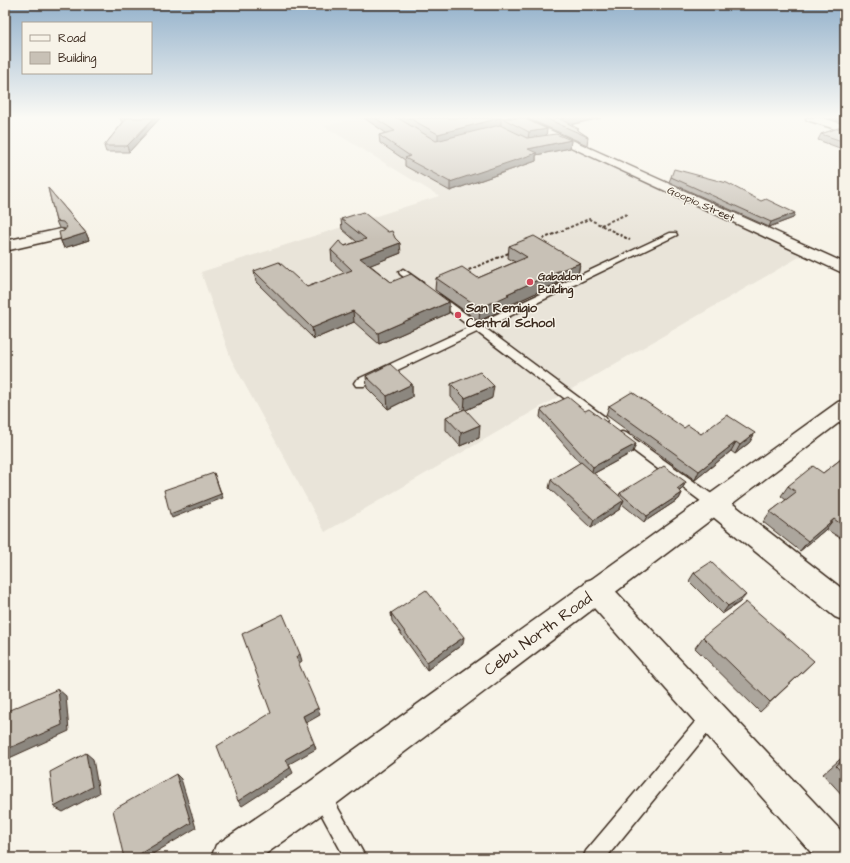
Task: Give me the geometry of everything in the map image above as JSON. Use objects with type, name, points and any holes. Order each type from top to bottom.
[{"type":"main road","name":"Goopio Street","points":[[594,158],[845,269]]},
{"type":"main road","points":[[5,246],[61,234]]},
{"type":"main road","name":"Cebu North Road","points":[[229,858],[320,795],[845,407]]},
{"type":"main road","points":[[715,504],[845,608]]},
{"type":"main road","points":[[596,590],[712,715],[841,858]]},
{"type":"lane","points":[[360,383],[673,235]]},
{"type":"lane","points":[[403,272],[715,504]]},
{"type":"lane","points":[[593,858],[712,715]]},
{"type":"lane","points":[[320,795],[356,858]]},
{"type":"path","points":[[601,225],[627,214]]},
{"type":"path","points":[[531,244],[589,220],[645,248]]},
{"type":"path","points":[[460,274],[517,250]]},
{"type":"shaded area","name":"San Remigio Central School","points":[[377,158],[594,158],[806,253],[325,532],[231,359],[201,272],[439,196]]},
{"type":"building","points":[[406,158],[521,158],[450,182]]},
{"type":"building","points":[[674,169],[727,183],[761,201],[766,199],[795,213],[771,222],[671,177]]},
{"type":"building","points":[[48,188],[86,233],[61,241],[59,232],[64,231],[67,227],[63,222],[56,221]]},
{"type":"building","points":[[363,212],[388,232],[392,231],[395,238],[400,243],[360,258],[391,282],[411,274],[449,302],[378,333],[353,311],[312,328],[254,271],[279,262],[307,287],[352,270],[331,250],[339,241],[345,246],[366,239],[341,219]]},
{"type":"building","points":[[534,236],[580,263],[553,273],[480,308],[436,278],[462,267],[478,278],[527,257],[509,246]]},
{"type":"building","points":[[390,364],[412,384],[387,396],[366,376]]},
{"type":"building","points":[[480,372],[494,386],[465,398],[451,384]]},
{"type":"building","points":[[632,392],[684,428],[688,425],[701,434],[727,415],[755,433],[740,445],[736,442],[699,471],[609,406]]},
{"type":"building","points":[[568,397],[585,411],[589,409],[636,444],[593,467],[541,410]]},
{"type":"building","points":[[465,409],[480,425],[461,433],[446,417]]},
{"type":"building","points":[[845,456],[845,527],[834,519],[808,541],[770,512],[796,492],[788,486],[813,466],[823,473]]},
{"type":"building","points":[[581,462],[624,500],[594,520],[551,480]]},
{"type":"building","points":[[664,466],[686,482],[677,489],[682,493],[647,516],[620,493]]},
{"type":"building","points":[[214,473],[221,494],[170,514],[164,490]]},
{"type":"building","points":[[711,562],[746,595],[728,606],[694,573]]},
{"type":"building","points":[[426,590],[464,637],[427,662],[391,613]]},
{"type":"building","points":[[746,602],[814,661],[770,702],[703,637]]},
{"type":"building","points":[[283,614],[300,654],[296,657],[318,708],[303,716],[314,743],[286,759],[290,768],[238,801],[217,746],[271,713],[242,634]]},
{"type":"building","points":[[58,689],[62,725],[5,750],[5,712]]},
{"type":"building","points":[[86,753],[92,787],[54,807],[50,772]]},
{"type":"building","points":[[845,758],[845,776],[836,766]]},
{"type":"building","points":[[176,774],[191,823],[133,858],[124,858],[113,810]]},
{"type":"building","points":[[720,851],[725,858],[713,858]]},
{"type":"place","name":"Gabaldon Building","points":[[530,282]]},
{"type":"place","name":"San Remigio Central School","points":[[458,315]]}]
